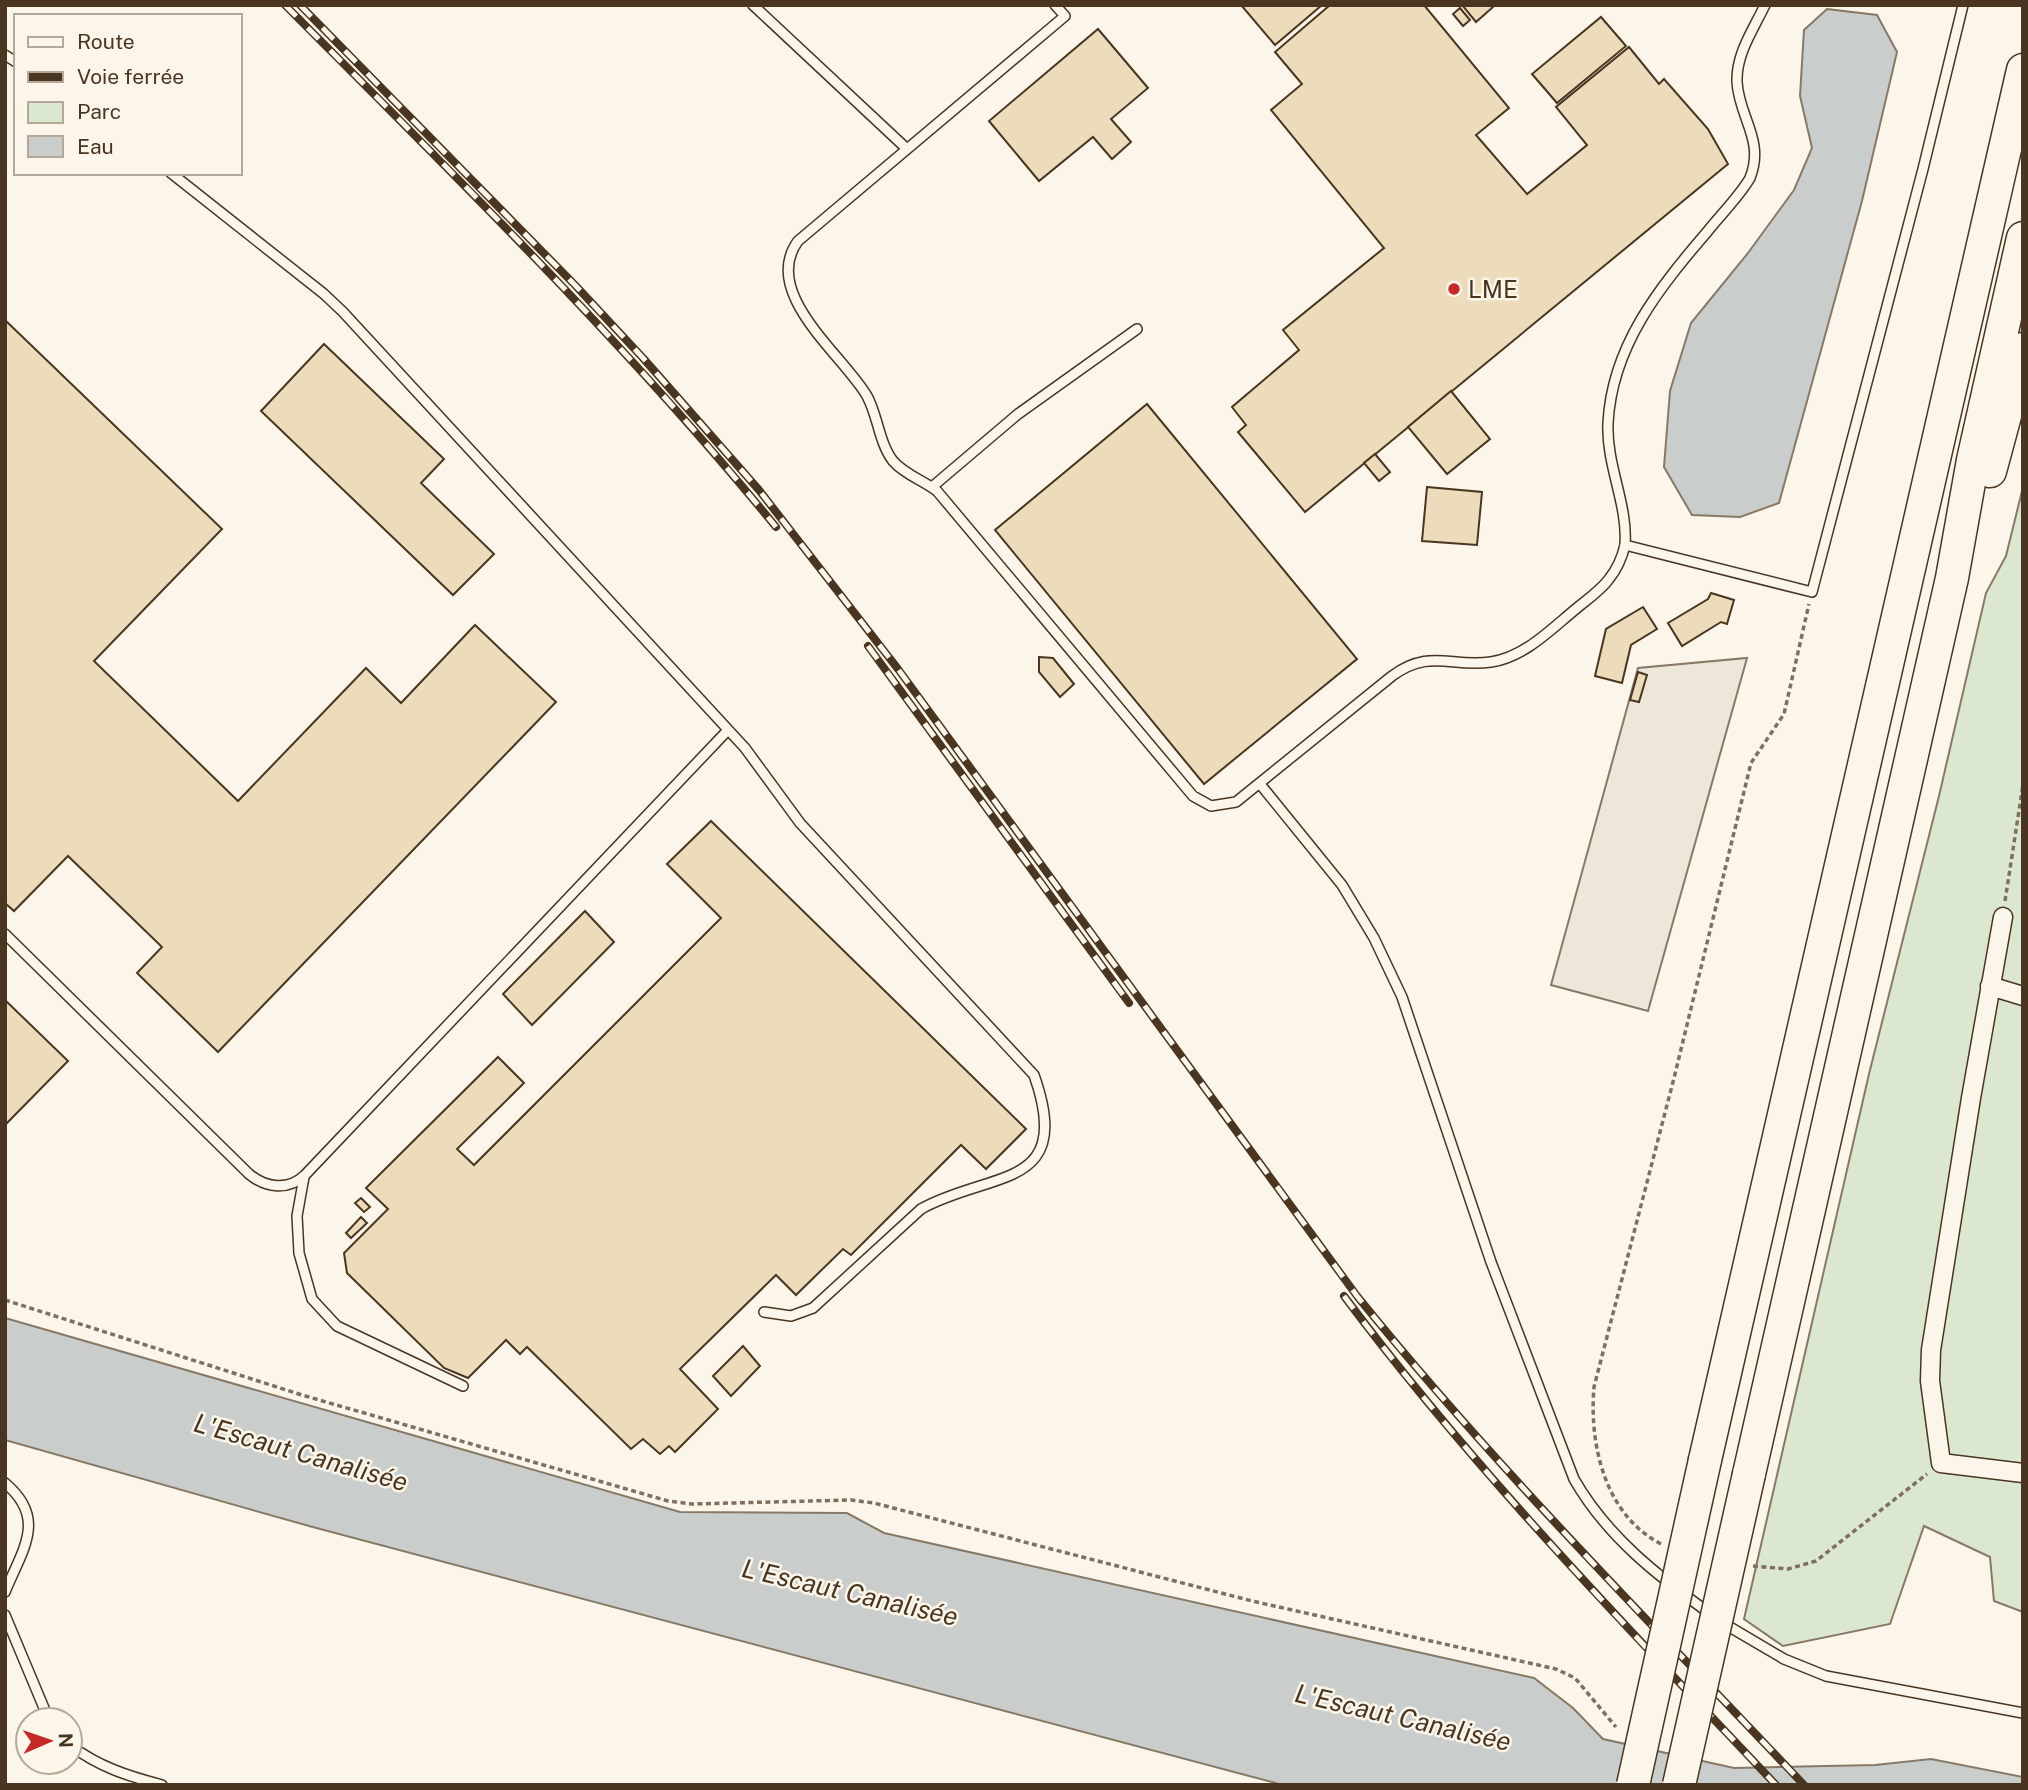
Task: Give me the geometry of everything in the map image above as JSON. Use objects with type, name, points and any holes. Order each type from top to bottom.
[{"type":"highway","points":[[1633,1785],[2023,70]]},
{"type":"highway","points":[[1679,1785],[1951,578],[1973,460],[2023,238]]},
{"type":"highway","points":[[1951,578],[1992,465],[2023,349]]},
{"type":"street","points":[[2003,917],[1931,1350],[1930,1381],[1941,1463],[2023,1473]]},
{"type":"street","points":[[1990,986],[2023,996]]},
{"type":"lane","points":[[753,5],[907,149]]},
{"type":"lane","points":[[1055,5],[1065,16],[798,242],[789,257],[788,277],[798,306],[869,400],[890,456],[900,468],[932,486],[1193,796],[1204,804],[1219,806],[1236,802],[1392,676],[1410,665],[1429,660],[1495,662],[1528,647],[1607,582],[1619,565],[1625,545],[1625,525],[1611,463],[1609,439],[1610,406],[1615,380],[1630,338],[1656,294],[1750,178],[1756,149],[1740,102],[1737,74],[1741,53],[1765,5]]},
{"type":"lane","points":[[1625,545],[1812,592],[1920,183],[1963,5]]},
{"type":"lane","points":[[174,175],[343,312],[728,730],[758,764],[800,823],[1034,1075],[1044,1101],[1045,1136],[1036,1158],[1007,1178],[940,1198],[921,1209],[813,1308],[791,1316],[764,1312]]},
{"type":"lane","points":[[932,486],[1018,414],[1137,329]]},
{"type":"lane","points":[[5,934],[257,1180],[273,1186],[291,1185],[305,1175],[728,730]]},
{"type":"lane","points":[[1260,784],[1342,885],[1392,974],[1412,1023],[1510,1313],[1560,1449],[1589,1503],[1630,1551],[1653,1572],[1736,1632],[1793,1664],[1847,1682],[2023,1713]]},
{"type":"lane","points":[[305,1175],[297,1228],[299,1253],[312,1299],[337,1326],[463,1386]]},
{"type":"lane","points":[[5,1482],[21,1500],[30,1519],[26,1540],[5,1592]]},
{"type":"lane","points":[[5,1615],[42,1706]]},
{"type":"lane","points":[[84,1755],[112,1771],[162,1785]]},
{"type":"path","points":[[1599,1461],[1592,1419],[1596,1374],[1674,1077],[1751,762],[1784,714],[1812,592]]},
{"type":"path","points":[[2003,917],[2023,785]]},
{"type":"path","points":[[5,1300],[302,1395],[668,1501],[692,1504],[851,1500],[874,1503],[1252,1601],[1556,1669],[1575,1678],[1616,1727]]},
{"type":"green space","points":[[2023,487],[2023,1612],[1994,1601],[1990,1557],[1924,1526],[1890,1624],[1783,1646],[1744,1619],[1869,1074],[1939,796],[1986,593],[2006,556]]},
{"type":"shaded area","points":[[1747,658],[1648,1011],[1551,985],[1638,668]]},
{"type":"water","points":[[1827,9],[1877,15],[1897,52],[1862,201],[1779,503],[1740,517],[1692,515],[1664,467],[1670,391],[1691,323],[1748,253],[1794,190],[1812,148],[1800,96],[1804,30]]},
{"type":"water","name":"L'Escaut Canalisée","points":[[5,1318],[680,1512],[847,1513],[884,1533],[1534,1678],[1573,1708],[1603,1739],[1734,1768],[1875,1765],[1931,1759],[2023,1777],[2023,1785],[1283,1785],[309,1526],[5,1440]]},
{"type":"building","points":[[1241,5],[1322,5],[1275,45]]},
{"type":"building","name":"LME","points":[[1330,5],[1424,5],[1509,108],[1476,135],[1527,194],[1587,145],[1556,107],[1629,47],[1659,84],[1664,79],[1708,129],[1728,164],[1305,512],[1238,432],[1246,425],[1232,407],[1299,350],[1283,330],[1384,248],[1271,110],[1302,84],[1275,52]]},
{"type":"building","points":[[1462,5],[1491,5],[1493,7],[1476,22]]},
{"type":"building","points":[[1460,8],[1470,20],[1463,26],[1453,14]]},
{"type":"building","points":[[1601,17],[1626,46],[1557,103],[1532,74]]},
{"type":"building","points":[[1098,29],[1148,88],[1111,119],[1131,142],[1112,159],[1093,137],[1039,181],[989,121]]},
{"type":"building","points":[[5,320],[222,529],[94,661],[238,801],[366,668],[401,703],[475,625],[556,702],[218,1052],[137,973],[162,947],[68,856],[14,911],[5,903]]},
{"type":"building","points":[[324,344],[444,459],[421,483],[494,554],[453,595],[261,411]]},
{"type":"building","points":[[1451,391],[1490,439],[1447,474],[1408,427]]},
{"type":"building","points":[[1147,404],[1357,659],[1204,784],[995,530]]},
{"type":"building","points":[[1375,454],[1390,472],[1379,481],[1364,463]]},
{"type":"building","points":[[1427,487],[1482,492],[1477,545],[1422,541]]},
{"type":"building","points":[[1711,593],[1734,600],[1727,624],[1721,622],[1682,646],[1668,623],[1708,599]]},
{"type":"building","points":[[1643,607],[1657,629],[1631,645],[1622,683],[1595,676],[1606,629]]},
{"type":"building","points":[[1039,657],[1053,658],[1074,684],[1060,697],[1039,672]]},
{"type":"building","points":[[1638,672],[1647,675],[1639,702],[1630,700]]},
{"type":"building","points":[[711,821],[1026,1129],[986,1169],[961,1145],[851,1255],[843,1249],[796,1295],[776,1275],[680,1369],[718,1409],[675,1452],[669,1446],[660,1454],[643,1439],[631,1449],[527,1347],[520,1354],[506,1340],[468,1378],[444,1368],[347,1273],[344,1253],[388,1209],[366,1188],[498,1057],[524,1083],[457,1149],[474,1165],[721,918],[667,864]]},
{"type":"building","points":[[585,911],[614,942],[532,1025],[503,994]]},
{"type":"building","points":[[5,1000],[68,1061],[5,1125]]},
{"type":"building","points":[[361,1198],[370,1207],[364,1212],[355,1203]]},
{"type":"building","points":[[361,1217],[367,1223],[351,1238],[346,1233]]},
{"type":"building","points":[[743,1346],[760,1366],[731,1396],[713,1376]]},
{"type":"railway","points":[[285,5],[599,325],[776,527]]},
{"type":"railway","points":[[300,5],[575,285],[759,490],[898,669],[1357,1296],[1519,1484],[1804,1785]]},
{"type":"railway","points":[[868,646],[1129,1003]]},
{"type":"railway","points":[[1344,1296],[1445,1424],[1499,1486],[1608,1607],[1776,1785]]},
{"type":"place","name":"LME","points":[[1454,289]]}]
